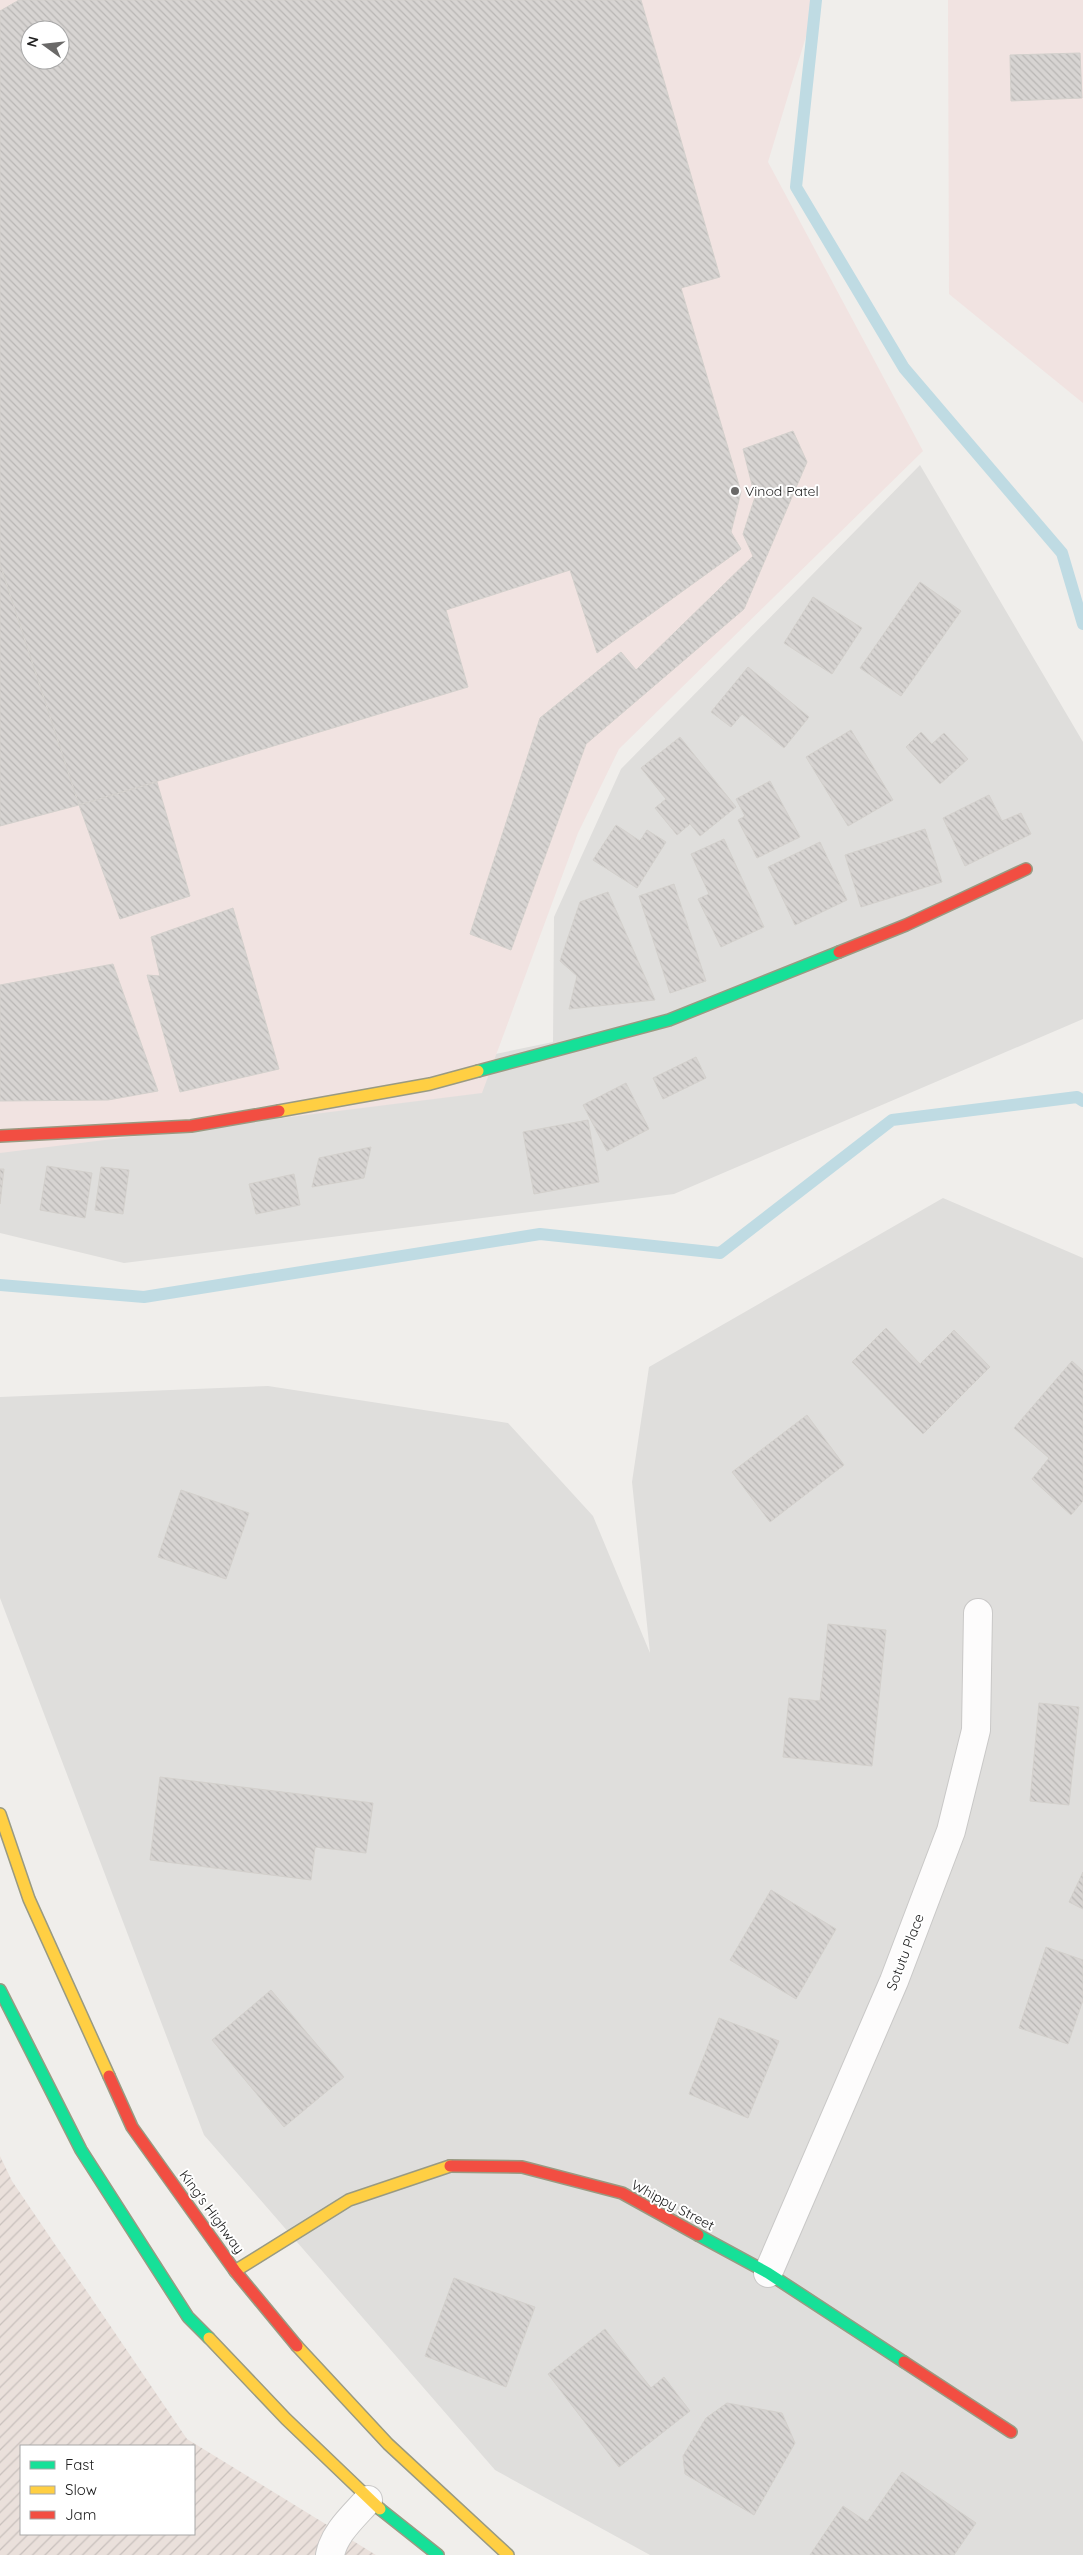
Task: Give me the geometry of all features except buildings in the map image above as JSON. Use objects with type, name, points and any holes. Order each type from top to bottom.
[{"type":"main road","points":[[0,1136],[191,1126],[430,1084],[668,1020],[906,925],[1026,869]]},
{"type":"main road","name":"King's Highway","points":[[0,1814],[6,1845],[132,2127],[235,2271],[318,2371],[388,2444],[508,2555]]},
{"type":"main road","points":[[0,1990],[82,2150],[188,2317],[286,2420],[368,2500],[438,2555]]},
{"type":"main road","name":"Whippy Street","points":[[235,2271],[349,2200],[449,2166],[522,2167],[622,2194],[768,2273],[1011,2432]]},
{"type":"street","name":"Sotutu Place","points":[[768,2273],[894,1982],[951,1831],[976,1730],[978,1613]]},
{"type":"street","points":[[330,2555],[331,2548],[343,2529],[368,2500]]},
{"type":"shaded area","points":[[0,0],[817,0],[768,162],[923,451],[619,749],[578,833],[482,1093],[0,1153]]},
{"type":"shaded area","points":[[948,0],[1083,0],[1083,403],[949,294]]},
{"type":"shaded area","points":[[920,465],[1083,742],[1083,1019],[674,1194],[124,1263],[0,1233],[0,1136],[192,1117],[553,1042],[554,917],[621,769]]},
{"type":"shaded area","points":[[943,1198],[1083,1258],[1083,2555],[650,2555],[495,2470],[204,2135],[0,1598],[0,1397],[268,1386],[508,1423],[593,1516],[650,1653],[632,1482],[649,1367]]},
{"type":"shaded area","points":[[0,2156],[12,2181],[187,2439],[376,2555],[0,2555]]},
{"type":"waterway","points":[[816,0],[796,187],[904,368],[1062,553],[1083,624]]},
{"type":"waterway","points":[[0,1285],[144,1297],[540,1234],[720,1253],[892,1120],[1077,1097],[1083,1101]]},
{"type":"traffic: fast","points":[[478,1071],[669,1020],[839,952]]},
{"type":"traffic: fast","points":[[0,1990],[81,2150],[188,2317],[209,2338]]},
{"type":"traffic: fast","points":[[698,2235],[768,2273],[904,2362]]},
{"type":"traffic: fast","points":[[380,2509],[438,2555]]},
{"type":"traffic: slow","points":[[279,1111],[430,1084],[478,1071]]},
{"type":"traffic: slow","points":[[0,1814],[29,1899],[109,2076]]},
{"type":"traffic: slow","points":[[235,2271],[349,2200],[450,2166]]},
{"type":"traffic: slow","points":[[209,2338],[286,2419],[380,2509]]},
{"type":"traffic: slow","points":[[297,2346],[388,2444],[508,2555]]},
{"type":"traffic: jam","points":[[839,952],[906,925],[1026,869]]},
{"type":"traffic: jam","points":[[0,1136],[191,1126],[279,1111]]},
{"type":"traffic: jam","points":[[109,2076],[132,2127],[235,2271],[297,2346]]},
{"type":"traffic: jam","points":[[450,2166],[522,2167],[622,2193],[698,2235]]},
{"type":"traffic: jam","points":[[904,2362],[1011,2432]]},
{"type":"place","name":"Vinod Patel","points":[[735,491]]}]
